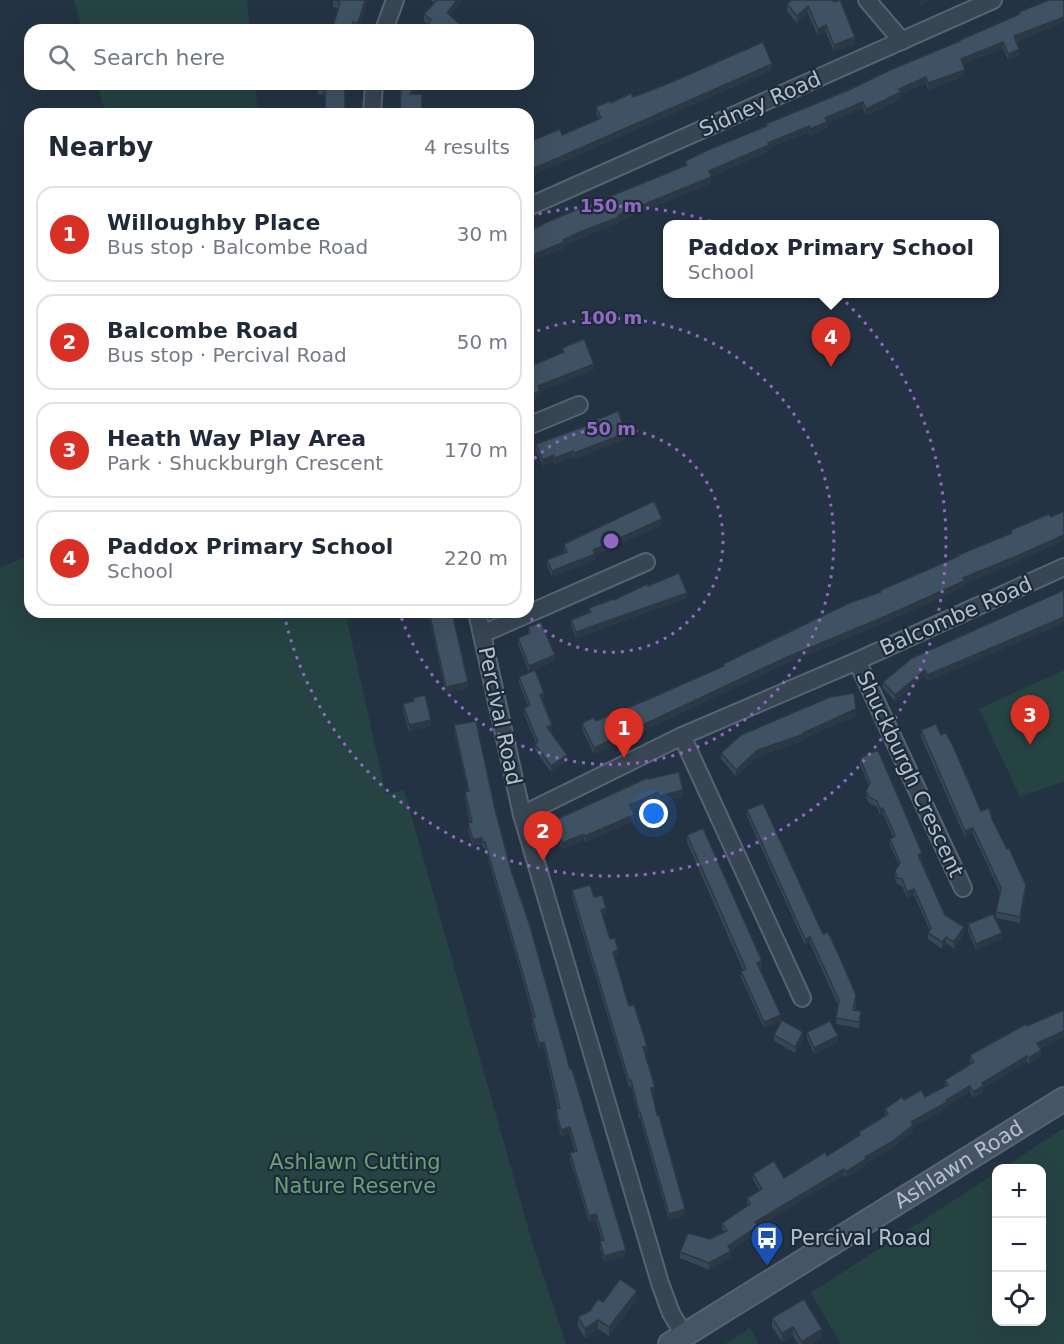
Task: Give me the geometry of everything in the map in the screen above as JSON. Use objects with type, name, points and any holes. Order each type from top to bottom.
[{"type":"main road","name":"Ashlawn Road","points":[[677,1340],[1064,1100]]},
{"type":"street","points":[[386,24],[395,0]]},
{"type":"street","points":[[867,0],[902,40]]},
{"type":"street","name":"Sidney Road","points":[[534,204],[993,0]]},
{"type":"street","points":[[372,108],[374,90]]},
{"type":"street","points":[[534,424],[579,405]]},
{"type":"street","points":[[534,611],[646,562]]},
{"type":"street","name":"Balcombe Road","points":[[522,815],[682,736],[857,661],[1064,567]]},
{"type":"street","name":"Percival Road","points":[[478,618],[522,815],[660,1283],[671,1313],[677,1340]]},
{"type":"street","points":[[482,634],[518,618]]},
{"type":"street","name":"Shuckburgh Crescent","points":[[857,661],[963,888]]},
{"type":"street","points":[[682,736],[802,998]]},
{"type":"green space","points":[[74,0],[247,0],[249,24],[80,24]]},
{"type":"green space","points":[[99,90],[256,90],[257,108],[104,108]]},
{"type":"green space","name":"Ashlawn Cutting Nature Reserve","points":[[24,558],[24,618],[346,618],[386,794],[404,790],[532,1242],[566,1344],[0,1344],[0,568]]},
{"type":"green space","points":[[1064,670],[1064,781],[1020,797],[979,709]]},
{"type":"green space","points":[[1064,1128],[1064,1344],[841,1344],[811,1293],[992,1176],[992,1326],[1046,1326],[1046,1164],[1009,1164]]},
{"type":"green space","points":[[750,1328],[759,1344],[725,1344]]},
{"type":"building","points":[[333,0],[365,0],[358,23],[334,24],[340,2]]},
{"type":"building","points":[[437,0],[457,0],[447,13],[460,24],[429,24],[431,20],[424,14]]},
{"type":"building","points":[[791,0],[832,0],[834,2],[840,0],[855,37],[834,45],[826,25],[818,29],[808,6],[797,16],[787,4]]},
{"type":"building","points":[[1049,0],[1064,0],[1064,17],[1014,36],[1019,49],[1008,54],[1003,42],[961,59],[965,70],[928,83],[926,77],[899,89],[901,92],[866,109],[863,102],[825,118],[827,122],[810,129],[809,126],[768,143],[769,145],[709,171],[711,177],[618,215],[619,217],[580,232],[563,240],[564,242],[534,254],[534,228],[542,224],[687,165],[685,161],[710,149],[960,41],[1020,14],[1019,12]]},
{"type":"building","points":[[763,42],[772,64],[534,168],[534,140],[560,129],[562,135],[601,118],[596,107],[610,101],[611,103],[631,93],[633,97]]},
{"type":"building","points":[[325,90],[345,90],[345,108],[325,108]]},
{"type":"building","points":[[401,90],[412,90],[410,94],[422,94],[422,108],[400,108]]},
{"type":"building","points":[[584,339],[594,364],[538,386],[540,391],[534,394],[534,364],[564,352],[562,348]]},
{"type":"building","points":[[618,411],[626,433],[574,453],[573,451],[555,458],[554,455],[543,460],[536,444],[594,423],[593,421]]},
{"type":"building","points":[[654,501],[662,519],[593,550],[595,554],[552,571],[547,560],[567,552],[564,544]]},
{"type":"building","points":[[1064,511],[1064,535],[963,578],[964,581],[886,616],[785,658],[594,748],[582,723],[594,717],[596,721],[649,699],[724,666],[723,664],[849,603],[881,592],[881,590],[958,555],[1012,533],[1011,530],[1049,514],[1051,517]]},
{"type":"building","points":[[679,573],[687,593],[576,632],[571,620],[591,612],[589,608]]},
{"type":"building","points":[[1064,590],[1064,617],[927,675],[925,670],[895,695],[883,682],[912,658]]},
{"type":"building","points":[[430,618],[453,618],[468,682],[446,687]]},
{"type":"building","points":[[541,622],[555,655],[529,666],[518,638],[530,633],[528,627]]},
{"type":"building","points":[[535,670],[544,693],[540,695],[552,725],[547,727],[567,755],[551,766],[535,744],[538,742],[524,708],[530,705],[519,677]]},
{"type":"building","points":[[854,693],[856,709],[804,734],[758,750],[736,770],[721,753],[741,735],[830,697]]},
{"type":"building","points":[[425,695],[431,720],[409,725],[403,704]]},
{"type":"building","points":[[476,721],[511,870],[530,926],[570,1069],[572,1069],[626,1250],[604,1256],[600,1241],[604,1240],[596,1214],[589,1216],[570,1153],[577,1151],[570,1127],[561,1130],[556,1109],[560,1108],[544,1042],[539,1043],[532,1018],[535,1017],[485,842],[482,838],[473,840],[468,823],[472,822],[465,792],[469,791],[454,725]]},
{"type":"building","points":[[936,724],[941,735],[946,733],[954,748],[981,811],[989,808],[992,819],[1007,849],[1009,848],[1026,885],[1020,917],[996,912],[1001,888],[973,828],[965,831],[921,730]]},
{"type":"building","points":[[878,750],[922,853],[918,855],[945,915],[964,927],[954,942],[946,937],[942,942],[928,933],[931,928],[914,889],[907,892],[902,879],[897,878],[895,871],[900,863],[890,839],[895,836],[883,808],[880,809],[877,801],[869,797],[866,791],[870,783],[860,758]]},
{"type":"building","points":[[679,772],[683,790],[659,796],[658,792],[630,805],[634,815],[585,836],[584,834],[562,843],[553,821],[647,778]]},
{"type":"building","points":[[763,803],[823,934],[828,932],[840,958],[856,995],[853,1010],[861,1011],[859,1022],[836,1018],[839,1000],[810,937],[805,939],[747,810]]},
{"type":"building","points":[[703,828],[762,961],[757,963],[781,1015],[764,1022],[741,971],[746,969],[687,835]]},
{"type":"building","points":[[590,885],[594,897],[602,895],[606,908],[601,910],[610,939],[615,938],[618,950],[613,952],[629,1006],[634,1005],[647,1046],[643,1047],[655,1087],[651,1088],[657,1115],[659,1115],[685,1209],[669,1214],[631,1080],[629,1081],[572,890]]},
{"type":"building","points":[[993,914],[1002,933],[976,944],[968,924]]},
{"type":"building","points":[[1064,1010],[1064,1031],[1037,1043],[1041,1050],[982,1083],[983,1086],[973,1092],[970,1086],[946,1100],[947,1102],[911,1122],[913,1125],[893,1141],[865,1157],[866,1159],[846,1172],[844,1169],[755,1222],[758,1226],[728,1246],[731,1251],[709,1263],[680,1252],[688,1233],[710,1239],[727,1231],[722,1223],[750,1204],[747,1198],[762,1189],[753,1174],[774,1161],[784,1178],[825,1152],[827,1156],[888,1114],[885,1109],[902,1097],[904,1100],[921,1090],[925,1097],[948,1085],[945,1080],[974,1062],[970,1055],[1026,1024],[1027,1026]]},
{"type":"building","points":[[782,1020],[803,1032],[795,1047],[774,1035]]},
{"type":"building","points":[[830,1021],[838,1036],[814,1048],[807,1032]]},
{"type":"building","points":[[620,1279],[637,1291],[609,1327],[598,1320],[585,1329],[578,1317],[590,1311],[598,1299],[603,1302]]},
{"type":"building","points":[[804,1299],[822,1329],[802,1342],[793,1327],[782,1333],[772,1318]]},
{"type":"place","name":"Paddox Primary School","points":[[831,367]]},
{"type":"place","name":"Heath Way Play Area","points":[[1030,745]]},
{"type":"place","name":"Willoughby Place","points":[[624,758]]},
{"type":"place","name":"Balcombe Road","points":[[543,861]]},
{"type":"place","name":"Percival Road","points":[[767,1267]]}]
